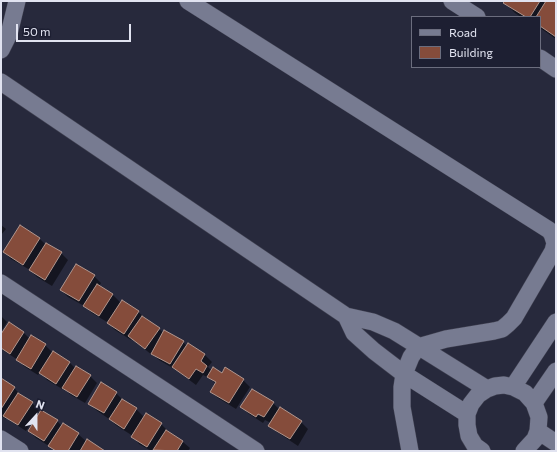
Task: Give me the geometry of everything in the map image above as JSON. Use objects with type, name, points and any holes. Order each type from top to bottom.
[{"type":"street","points":[[1,50],[9,34],[17,1]]},
{"type":"street","points":[[188,1],[549,230],[555,243],[554,251],[514,318],[508,324],[502,329],[446,339],[418,347],[411,357],[404,374],[402,387],[402,407],[410,451]]},
{"type":"street","points":[[452,1],[475,16]]},
{"type":"street","points":[[541,59],[556,69]]},
{"type":"street","points":[[1,82],[346,316],[373,322],[394,331],[487,389]]},
{"type":"street","points":[[1,283],[256,451]]},
{"type":"street","points":[[346,316],[354,333],[374,351],[404,374],[467,414]]},
{"type":"street","points":[[513,387],[556,322]]},
{"type":"street","points":[[534,403],[556,371]]},
{"type":"street","points":[[482,451],[475,446],[469,436],[466,425],[467,414],[471,404],[478,396],[487,389],[500,386],[513,387],[525,393],[534,403],[539,417],[538,431],[535,439],[524,451]]},
{"type":"street","points":[[538,431],[556,443]]},
{"type":"street","points":[[1,439],[20,451]]},
{"type":"building","points":[[505,1],[540,1],[531,16],[524,16],[503,3]]},
{"type":"building","points":[[546,1],[556,1],[556,37],[541,27],[541,16],[537,16]]},
{"type":"building","points":[[20,225],[40,238],[23,265],[3,252]]},
{"type":"building","points":[[46,243],[62,252],[45,280],[29,270]]},
{"type":"building","points":[[76,264],[95,275],[79,301],[60,290]]},
{"type":"building","points":[[97,284],[113,294],[99,316],[83,306]]},
{"type":"building","points":[[122,300],[139,311],[124,334],[107,323]]},
{"type":"building","points":[[142,316],[160,328],[145,349],[128,336]]},
{"type":"building","points":[[9,322],[24,332],[10,354],[1,348],[1,334]]},
{"type":"building","points":[[164,330],[184,341],[170,364],[151,354]]},
{"type":"building","points":[[31,335],[46,344],[31,369],[16,360]]},
{"type":"building","points":[[188,343],[205,354],[201,361],[207,366],[203,373],[196,369],[189,379],[172,367]]},
{"type":"building","points":[[53,351],[70,362],[56,384],[39,373]]},
{"type":"building","points":[[76,366],[91,375],[77,397],[62,388]]},
{"type":"building","points":[[213,367],[222,373],[225,367],[244,379],[229,403],[210,392],[216,382],[207,377]]},
{"type":"building","points":[[1,378],[15,387],[1,409]]},
{"type":"building","points":[[101,382],[117,392],[104,413],[88,404]]},
{"type":"building","points":[[252,389],[274,402],[264,417],[258,414],[256,417],[240,407]]},
{"type":"building","points":[[18,393],[33,402],[18,425],[3,416]]},
{"type":"building","points":[[122,399],[137,408],[124,429],[109,419]]},
{"type":"building","points":[[280,407],[302,421],[290,439],[268,426]]},
{"type":"building","points":[[41,410],[58,420],[44,441],[28,431]]},
{"type":"building","points":[[146,413],[162,423],[147,447],[131,437]]},
{"type":"building","points":[[63,423],[79,433],[68,451],[56,451],[48,446]]},
{"type":"building","points":[[166,430],[183,441],[177,451],[153,450]]},
{"type":"building","points":[[87,439],[105,451],[80,451]]}]
